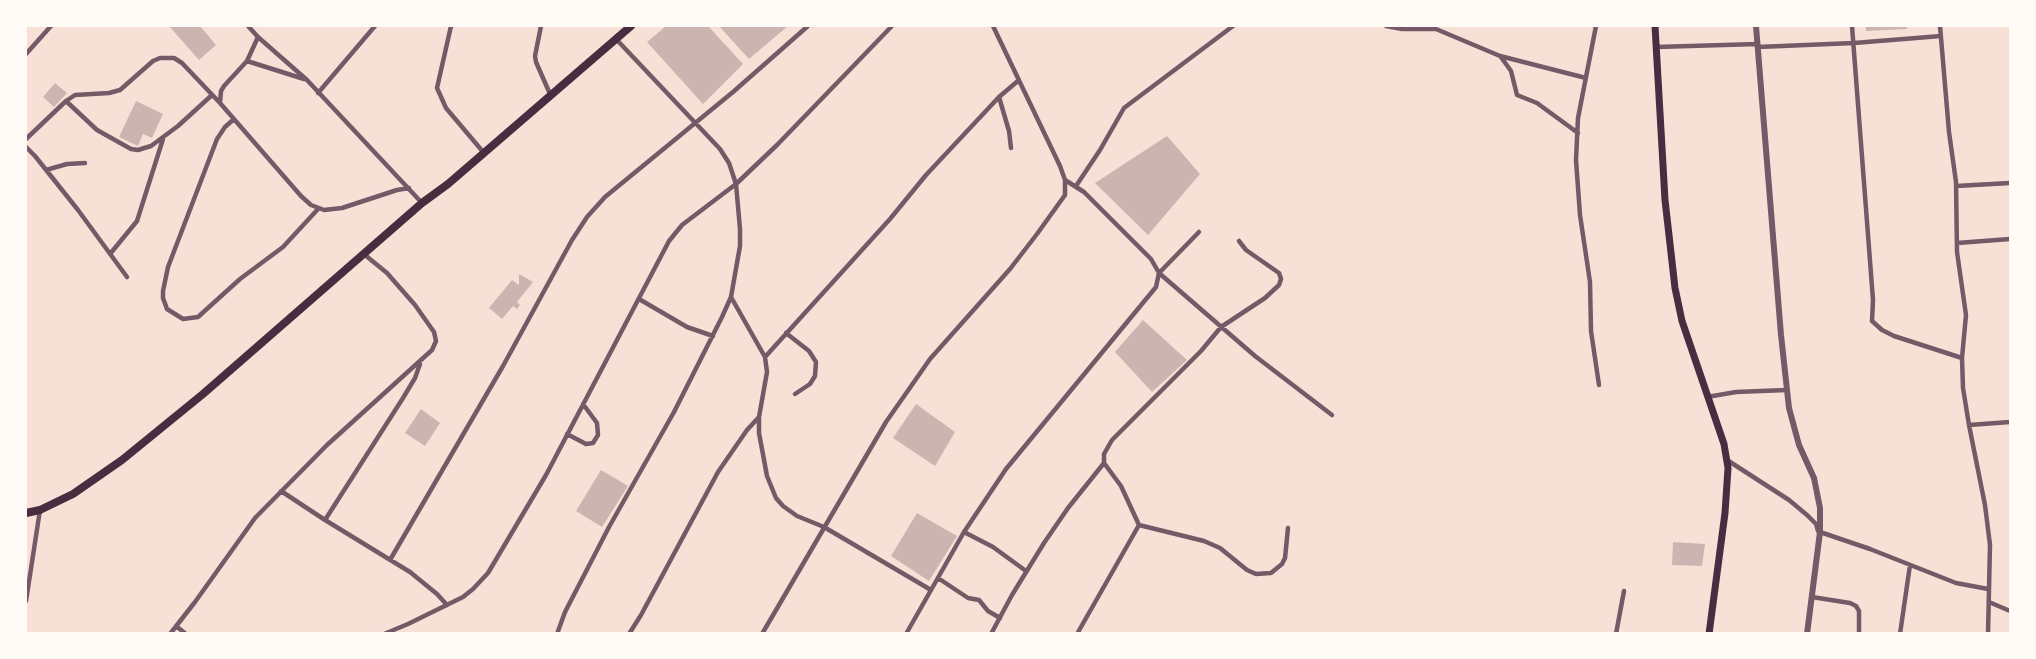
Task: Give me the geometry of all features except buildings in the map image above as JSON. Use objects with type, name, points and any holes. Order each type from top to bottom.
[{"type":"highway","points":[[26,513],[40,510],[73,494],[122,460],[203,394],[422,203],[448,184],[631,26]]},
{"type":"main road","points":[[1655,26],[1665,200],[1675,288],[1682,321],[1724,444],[1727,460],[1725,513],[1709,633]]},
{"type":"street","points":[[26,54],[51,26]]},
{"type":"street","points":[[248,26],[307,80],[422,203]]},
{"type":"street","points":[[318,93],[375,26]]},
{"type":"street","points":[[451,26],[437,88],[446,108],[484,153]]},
{"type":"street","points":[[542,26],[535,56],[550,94]]},
{"type":"street","points":[[390,560],[587,217],[605,197],[733,92],[808,26]]},
{"type":"street","points":[[384,633],[447,605],[473,589],[488,573],[584,404],[669,241],[682,225],[736,184],[777,145],[892,26]]},
{"type":"street","points":[[762,633],[886,422],[925,367],[1010,269],[1065,195],[1065,180],[1040,121],[993,26]]},
{"type":"street","points":[[1076,186],[1124,108],[1233,26]]},
{"type":"street","points":[[1386,26],[1401,29],[1436,29],[1500,56],[1586,78]]},
{"type":"street","points":[[1596,26],[1580,108],[1576,160],[1578,203],[1590,282],[1591,331],[1599,384]]},
{"type":"street","points":[[1756,26],[1781,341],[1787,390],[1796,436],[1818,490],[1820,533],[1807,633]]},
{"type":"street","points":[[1852,26],[1873,300],[1872,321],[1882,330],[1894,336],[1962,358]]},
{"type":"street","points":[[1940,26],[1956,186],[1957,243],[1966,315],[1962,358],[1969,425],[1985,505],[1990,545],[1988,633]]},
{"type":"street","points":[[1656,47],[1854,43],[1941,36]]},
{"type":"street","points":[[220,103],[221,91],[246,61],[258,37]]},
{"type":"street","points":[[557,633],[565,612],[609,526],[674,412],[713,336],[731,297],[740,246],[736,184],[729,164],[720,149],[696,122],[616,39]]},
{"type":"street","points":[[1500,56],[1511,71],[1517,95],[1537,103],[1578,133]]},
{"type":"street","points":[[26,139],[66,100],[75,95],[120,90],[153,61],[168,57],[182,63],[301,196],[318,209],[342,208],[409,188]]},
{"type":"street","points":[[246,61],[307,80]]},
{"type":"street","points":[[765,357],[890,219],[926,175],[999,97],[1019,80]]},
{"type":"street","points":[[66,100],[97,130],[131,148],[145,149],[186,120],[212,95]]},
{"type":"street","points":[[999,97],[1010,131],[1011,148]]},
{"type":"street","points":[[234,119],[225,126],[218,139],[168,267],[163,291],[167,309],[183,319],[198,317],[240,279],[283,247],[318,209]]},
{"type":"street","points":[[110,254],[136,221],[155,157],[164,136]]},
{"type":"street","points":[[26,147],[127,277]]},
{"type":"street","points":[[46,170],[67,164],[85,163]]},
{"type":"street","points":[[1065,180],[1076,186],[1136,242],[1151,258],[1159,273],[1255,356],[1332,416]]},
{"type":"street","points":[[1956,186],[2010,183]]},
{"type":"street","points":[[906,633],[983,501],[1017,454],[1156,286],[1159,273],[1199,232]]},
{"type":"street","points":[[1957,243],[2010,239]]},
{"type":"street","points":[[1139,525],[1121,486],[1104,463],[1104,454],[1112,440],[1201,351],[1221,327],[1274,291],[1281,279],[1275,270],[1253,255],[1239,241]]},
{"type":"street","points":[[170,633],[255,518],[327,445],[432,350],[436,341],[434,332],[415,305],[387,273],[365,255]]},
{"type":"street","points":[[731,297],[765,357],[767,372],[759,417],[761,452],[776,498],[797,516],[824,527],[931,590]]},
{"type":"street","points":[[639,299],[687,327],[713,336]]},
{"type":"street","points":[[786,333],[808,351],[816,362],[815,376],[810,384],[795,394]]},
{"type":"street","points":[[325,520],[403,398],[415,378],[421,361]]},
{"type":"street","points":[[1707,397],[1736,392],[1787,390]]},
{"type":"street","points":[[567,434],[586,444],[593,443],[598,435],[597,423],[584,404]]},
{"type":"street","points":[[629,633],[718,472],[747,430],[759,417]]},
{"type":"street","points":[[1969,425],[2010,422]]},
{"type":"street","points":[[1727,460],[1789,500],[1816,524],[1820,533],[1956,583],[1989,589]]},
{"type":"street","points":[[991,633],[1026,571],[1068,508],[1104,463]]},
{"type":"street","points":[[281,491],[425,584],[447,605]]},
{"type":"street","points":[[26,601],[40,510]]},
{"type":"street","points":[[1139,525],[1204,541],[1220,548],[1246,570],[1263,575],[1278,568],[1285,558],[1288,528]]},
{"type":"street","points":[[1077,633],[1139,525]]},
{"type":"street","points":[[964,532],[993,547],[1026,571]]},
{"type":"street","points":[[1900,633],[1910,565]]},
{"type":"street","points":[[938,578],[968,598],[979,600],[988,611],[1000,618]]},
{"type":"street","points":[[1616,633],[1624,591]]},
{"type":"street","points":[[1812,597],[1856,606],[1859,611],[1859,632]]},
{"type":"street","points":[[1989,602],[2010,611]]},
{"type":"street","points":[[176,626],[186,633]]}]
